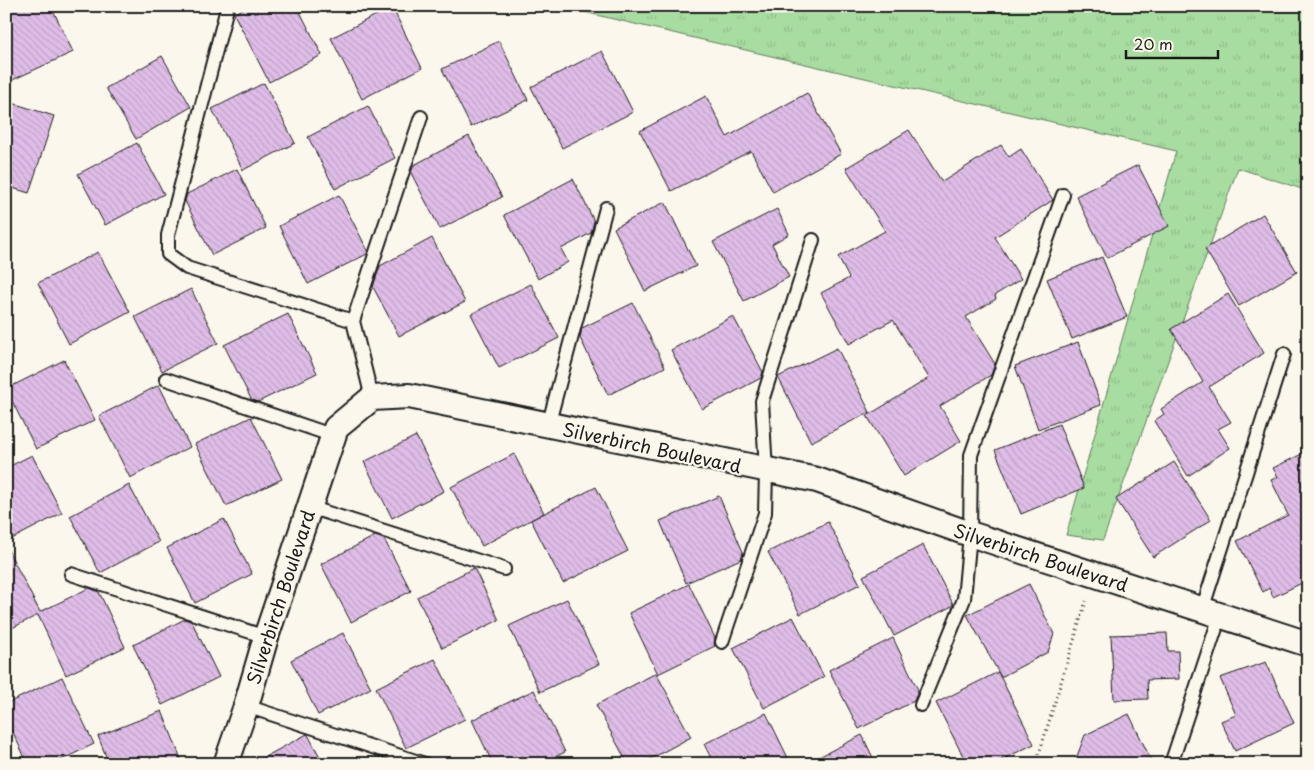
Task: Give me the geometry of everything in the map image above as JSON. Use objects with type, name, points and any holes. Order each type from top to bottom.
[{"type":"street","name":"Silverbirch Boulevard","points":[[226,764],[246,706],[266,636],[336,428],[372,398],[408,396],[817,480],[970,534],[1308,644]]},
{"type":"lane","points":[[227,8],[168,235],[168,254],[187,268],[353,321]]},
{"type":"lane","points":[[372,398],[353,321],[421,117]]},
{"type":"lane","points":[[921,705],[964,599],[970,534],[971,455],[1063,195]]},
{"type":"lane","points":[[548,426],[606,208]]},
{"type":"lane","points":[[722,642],[765,512],[766,471],[762,401],[813,240]]},
{"type":"lane","points":[[1171,764],[1211,613],[1284,354]]},
{"type":"lane","points":[[166,379],[334,436]]},
{"type":"lane","points":[[309,507],[504,569]]},
{"type":"lane","points":[[71,574],[266,636]]},
{"type":"lane","points":[[246,706],[425,764]]},
{"type":"path","points":[[1036,764],[1094,574]]},
{"type":"green space","points":[[558,6],[1308,6],[1308,191],[1238,168],[1103,540],[1066,535],[1176,151]]},
{"type":"building","points":[[6,6],[51,6],[73,52],[6,83]]},
{"type":"building","points":[[248,6],[297,6],[322,55],[269,82],[234,14]]},
{"type":"building","points":[[392,7],[422,68],[362,99],[331,38]]},
{"type":"building","points":[[499,41],[528,100],[471,127],[442,69]]},
{"type":"building","points":[[602,51],[633,112],[562,148],[531,87]]},
{"type":"building","points":[[162,56],[191,107],[136,139],[106,88]]},
{"type":"building","points":[[264,83],[295,143],[243,170],[212,109]]},
{"type":"building","points":[[807,93],[841,154],[773,192],[751,151],[671,191],[640,131],[706,96],[727,137]]},
{"type":"building","points":[[6,101],[54,116],[29,193],[6,186]]},
{"type":"building","points":[[368,106],[395,158],[335,189],[308,137]]},
{"type":"building","points":[[909,130],[942,182],[1001,145],[1009,157],[1021,149],[1053,200],[995,237],[1021,279],[995,295],[996,299],[966,317],[995,364],[991,375],[940,406],[961,441],[904,476],[867,416],[929,378],[893,320],[849,344],[821,293],[849,278],[838,257],[885,231],[846,168]]},
{"type":"building","points":[[469,136],[502,197],[440,229],[411,173],[414,165]]},
{"type":"building","points":[[137,143],[164,194],[105,225],[78,174]]},
{"type":"building","points":[[1138,165],[1169,226],[1107,258],[1076,196]]},
{"type":"building","points":[[237,169],[266,228],[212,255],[185,201],[187,194]]},
{"type":"building","points":[[573,179],[594,221],[591,233],[561,249],[568,262],[538,279],[504,215]]},
{"type":"building","points":[[339,195],[368,251],[367,254],[308,284],[279,226]]},
{"type":"building","points":[[665,202],[696,266],[645,291],[614,228]]},
{"type":"building","points":[[777,209],[789,234],[772,244],[789,277],[744,301],[713,242]]},
{"type":"building","points":[[1263,214],[1297,272],[1239,306],[1205,249]]},
{"type":"building","points":[[432,238],[465,302],[399,336],[373,287],[380,266]]},
{"type":"building","points":[[98,252],[130,312],[69,344],[38,283]]},
{"type":"building","points":[[1102,257],[1127,317],[1072,339],[1047,279]]},
{"type":"building","points":[[531,284],[559,338],[499,368],[471,314]]},
{"type":"building","points":[[191,289],[218,343],[162,371],[135,317]]},
{"type":"building","points":[[1228,294],[1264,353],[1209,387],[1231,422],[1218,429],[1230,448],[1188,476],[1154,421],[1164,414],[1161,409],[1203,382],[1171,329]]},
{"type":"building","points":[[633,303],[665,367],[608,395],[580,338],[582,328]]},
{"type":"building","points":[[288,314],[317,373],[258,402],[251,399],[224,345]]},
{"type":"building","points":[[733,316],[763,372],[761,378],[702,409],[671,350]]},
{"type":"building","points":[[1078,342],[1101,405],[1038,429],[1015,366]]},
{"type":"building","points":[[837,348],[870,412],[811,442],[778,377]]},
{"type":"building","points":[[64,360],[95,420],[36,449],[6,389]]},
{"type":"building","points":[[159,385],[190,447],[130,478],[99,416]]},
{"type":"building","points":[[251,417],[282,479],[226,506],[195,444]]},
{"type":"building","points":[[1059,424],[1084,488],[1021,514],[995,450]]},
{"type":"building","points":[[416,436],[444,491],[392,518],[364,462]]},
{"type":"building","points":[[1308,451],[1308,580],[1273,597],[1269,588],[1263,592],[1237,541],[1288,515],[1271,480],[1278,477],[1273,468]]},
{"type":"building","points":[[514,454],[544,513],[482,546],[451,487]]},
{"type":"building","points":[[32,455],[62,513],[6,542],[6,468]]},
{"type":"building","points":[[1174,462],[1211,520],[1153,557],[1116,499]]},
{"type":"building","points":[[129,485],[159,542],[100,573],[70,516]]},
{"type":"building","points":[[596,487],[628,551],[563,583],[531,520]]},
{"type":"building","points":[[719,496],[743,552],[741,559],[686,583],[660,521]]},
{"type":"building","points":[[224,519],[252,574],[195,603],[167,548]]},
{"type":"building","points":[[828,522],[860,584],[800,614],[768,552]]},
{"type":"building","points":[[375,536],[384,539],[411,591],[351,622],[321,564]]},
{"type":"building","points":[[923,545],[953,604],[894,636],[863,576]]},
{"type":"building","points":[[6,546],[40,612],[89,588],[99,592],[125,647],[66,675],[38,615],[6,631]]},
{"type":"building","points":[[474,568],[499,620],[442,648],[417,597]]},
{"type":"building","points":[[689,584],[715,638],[715,646],[658,674],[629,613]]},
{"type":"building","points":[[1029,584],[1054,634],[1048,652],[1001,677],[967,615]]},
{"type":"building","points":[[567,599],[599,664],[540,692],[509,626]]},
{"type":"building","points":[[793,617],[824,677],[764,708],[733,648]]},
{"type":"building","points":[[185,619],[192,622],[219,677],[162,705],[133,645]]},
{"type":"building","points":[[343,633],[371,688],[318,715],[291,660]]},
{"type":"building","points":[[1167,633],[1168,651],[1178,651],[1179,679],[1147,680],[1148,699],[1114,700],[1111,635]]},
{"type":"building","points":[[893,638],[918,690],[914,701],[859,729],[829,670]]},
{"type":"building","points":[[435,659],[465,719],[406,748],[376,688]]},
{"type":"building","points":[[1266,662],[1294,723],[1235,751],[1221,721],[1236,715],[1220,678]]},
{"type":"building","points":[[998,672],[1034,744],[993,764],[967,764],[936,703]]},
{"type":"building","points":[[656,673],[691,737],[641,764],[628,764],[596,705]]},
{"type":"building","points":[[62,677],[94,744],[53,764],[28,764],[6,718],[6,704]]},
{"type":"building","points":[[534,690],[565,752],[541,764],[493,764],[472,720]]},
{"type":"building","points":[[162,711],[183,764],[109,764],[98,736]]},
{"type":"building","points":[[766,713],[791,764],[714,764],[704,744]]},
{"type":"building","points":[[1129,714],[1153,764],[1074,764],[1085,735]]},
{"type":"building","points":[[307,734],[324,764],[252,764]]},
{"type":"building","points":[[862,735],[876,764],[805,764]]}]
